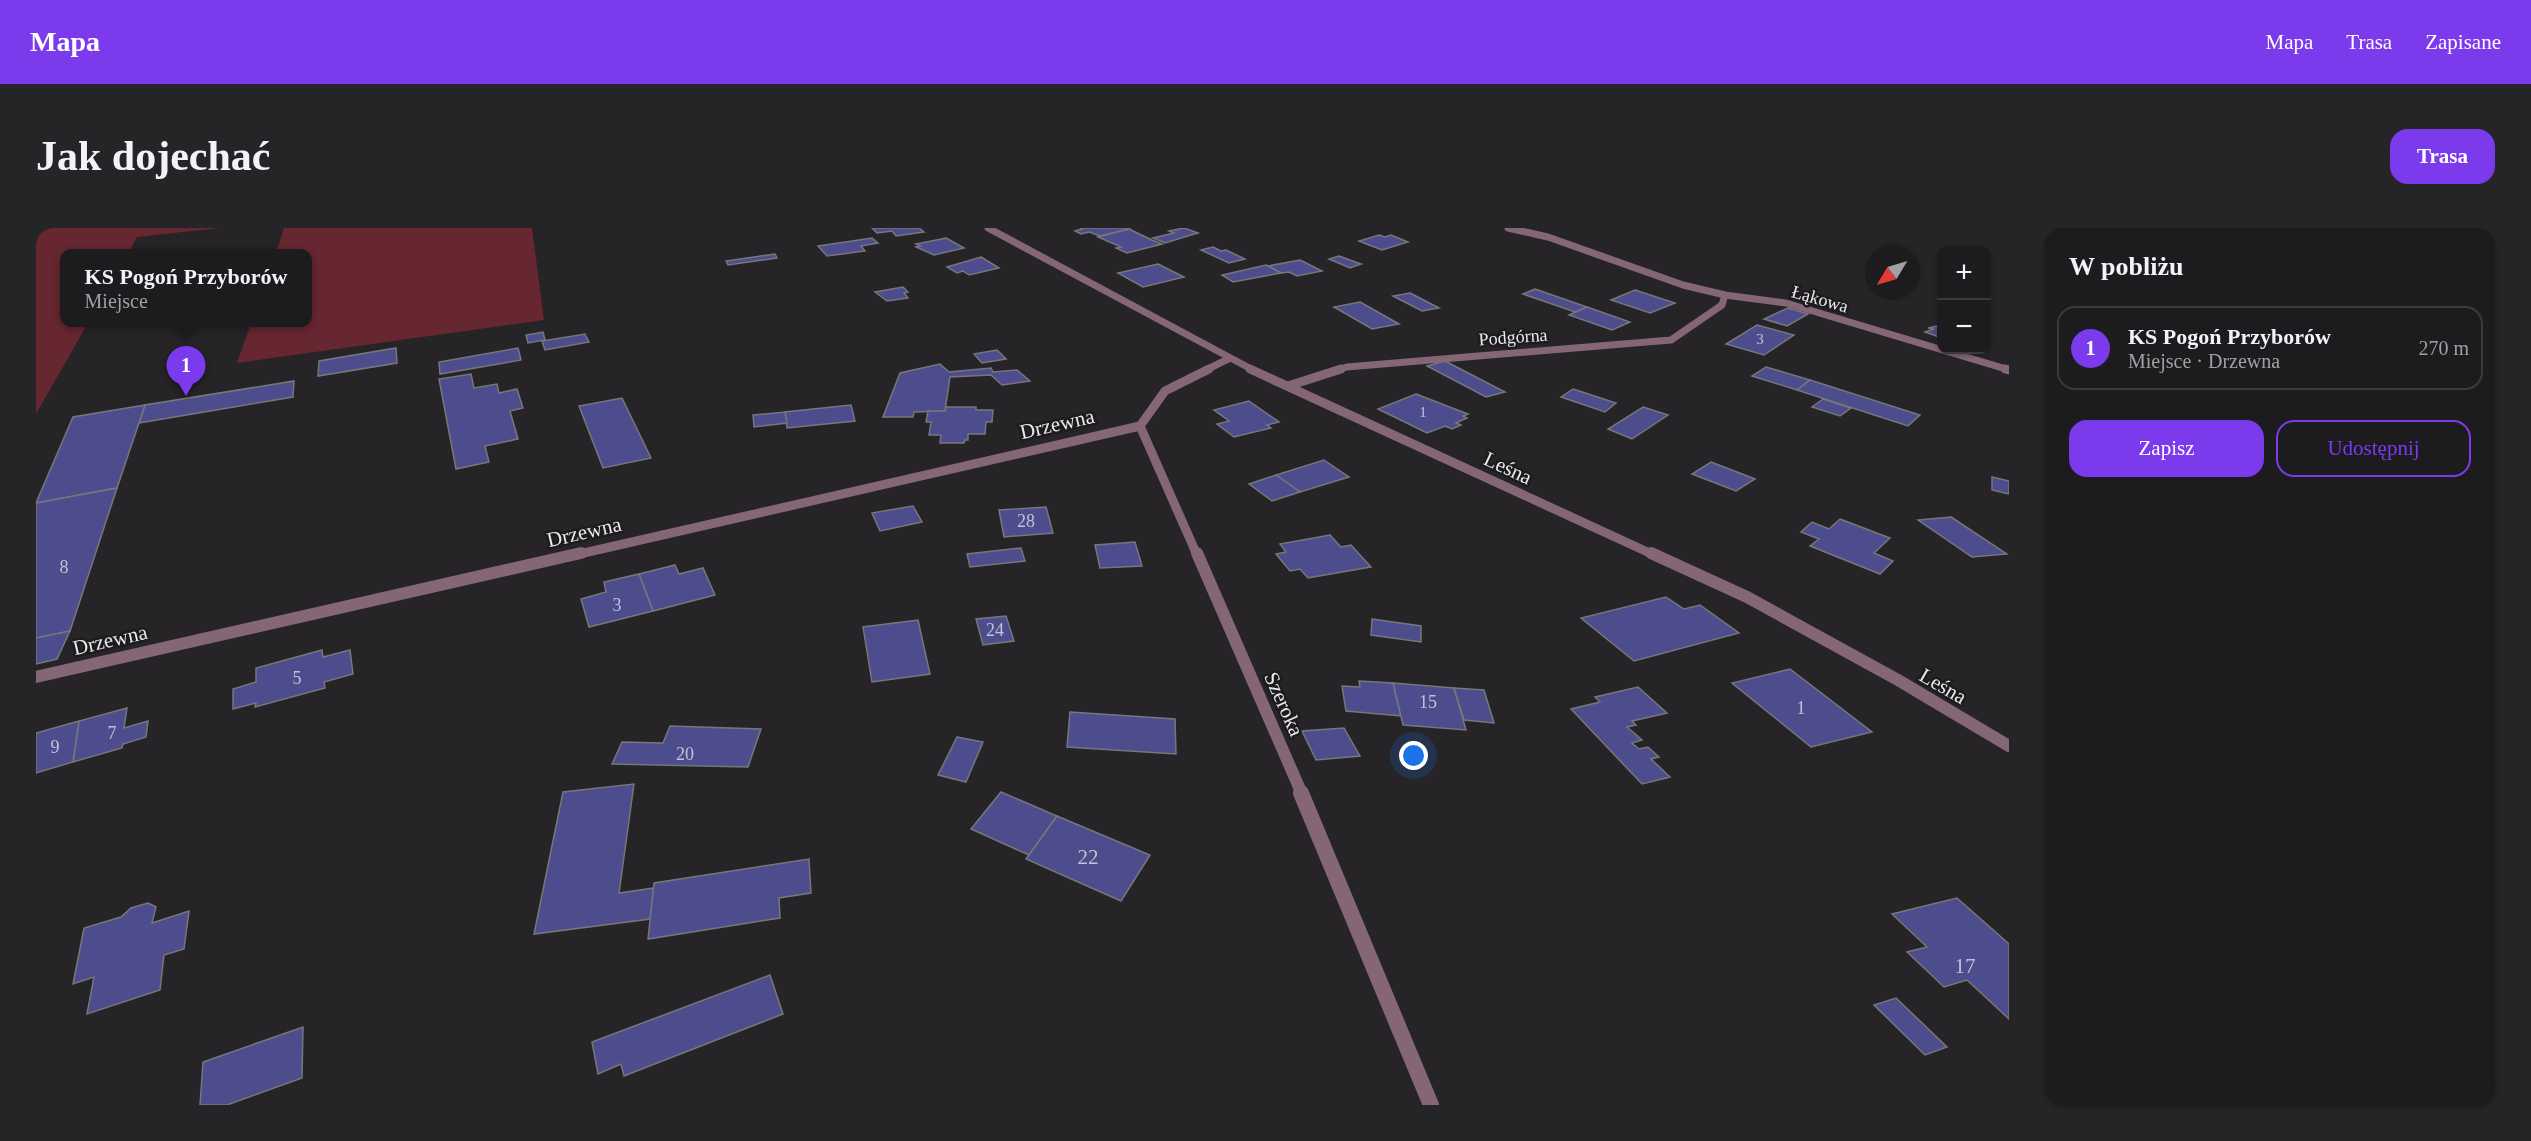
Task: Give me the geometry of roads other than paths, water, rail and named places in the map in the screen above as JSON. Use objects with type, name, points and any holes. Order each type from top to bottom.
[{"type":"street","name":"Leśna","points":[[988,228],[1228,359],[1747,597],[2009,746]]},
{"type":"street","name":"Łąkowa","points":[[1508,228],[1548,237],[1683,285],[1725,295],[1786,303],[2009,370]]},
{"type":"street","name":"Podgórna","points":[[1288,386],[1347,367],[1671,340],[1722,305],[1725,295]]},
{"type":"street","points":[[1140,426],[1165,391],[1228,359]]},
{"type":"street","name":"Drzewna","points":[[36,677],[1140,426]]},
{"type":"street","name":"Szeroka","points":[[1140,426],[1278,736],[1431,1105]]},
{"type":"place","name":"KS Pogoń Przyborów","points":[[186,396]]}]
